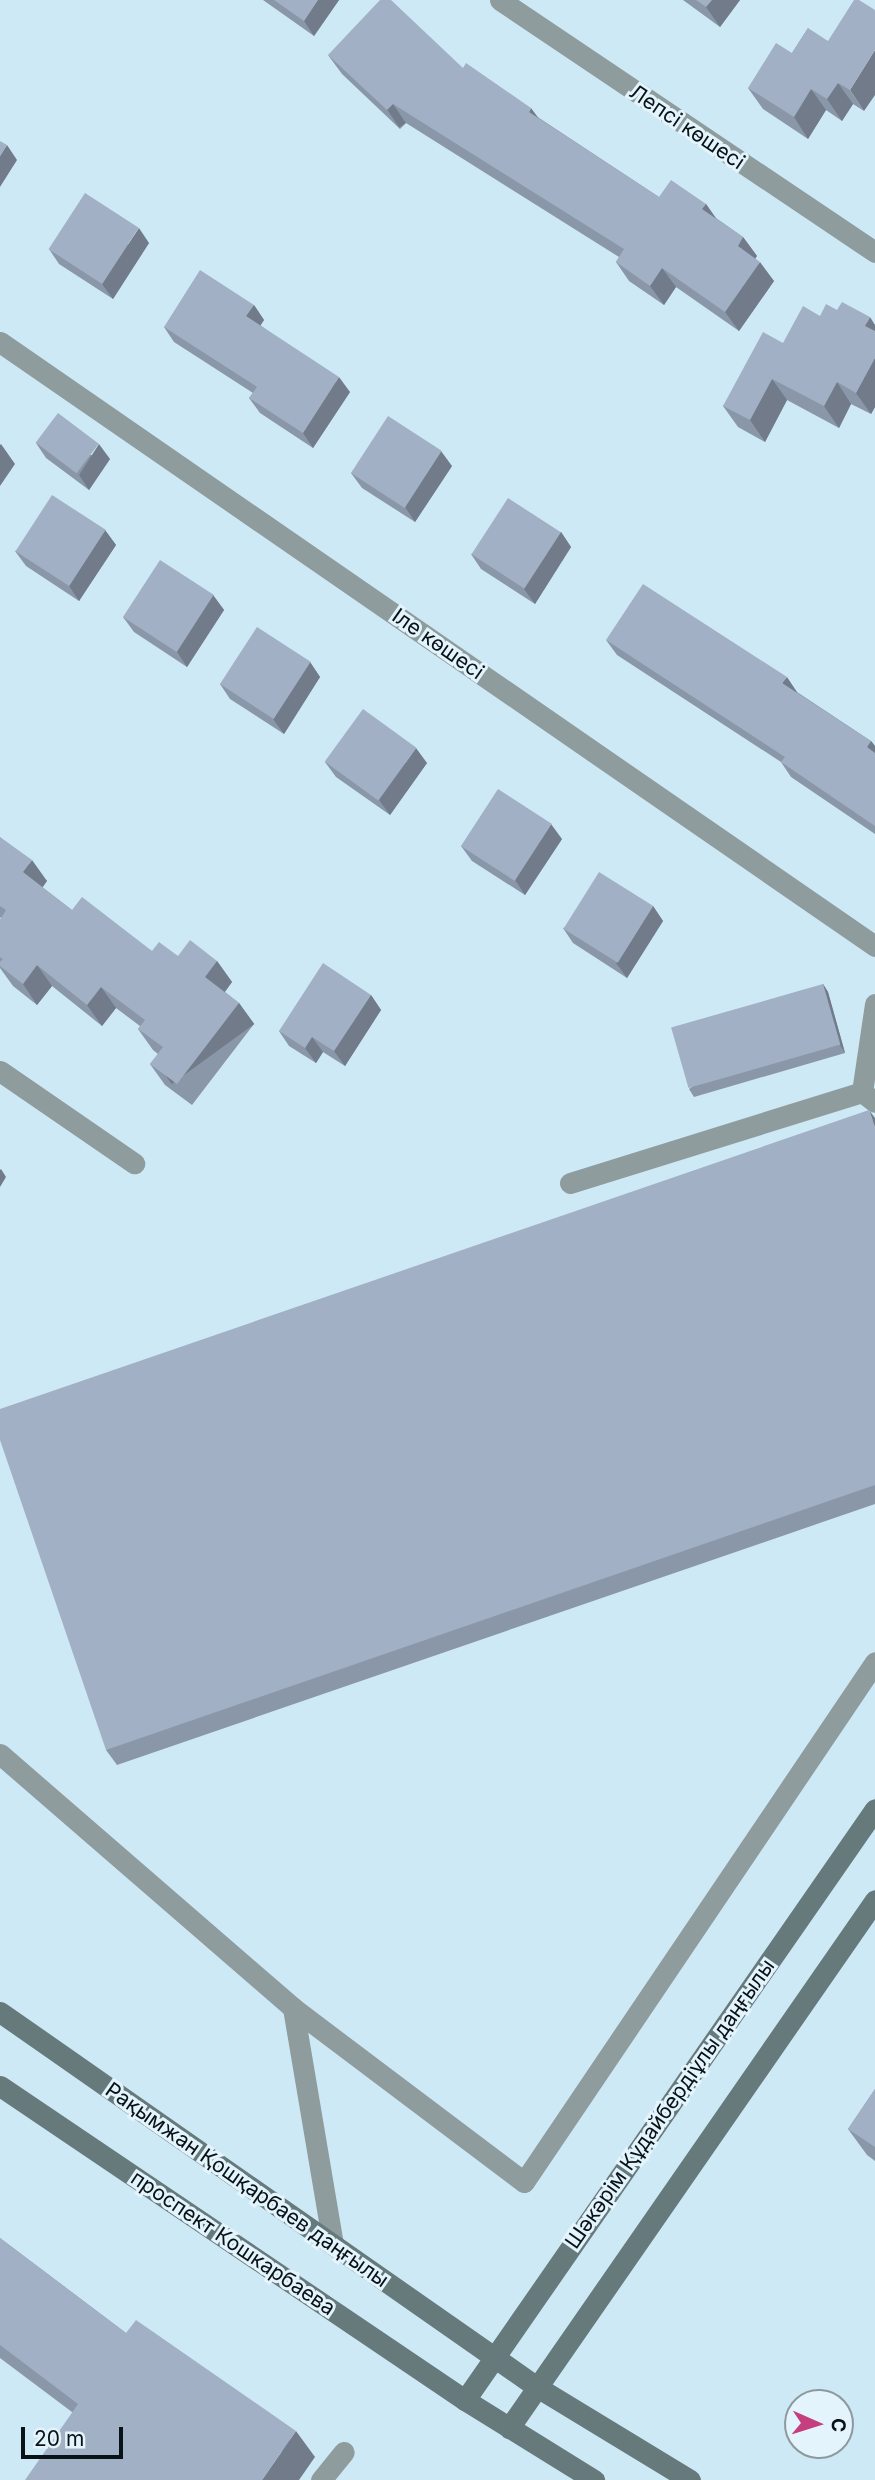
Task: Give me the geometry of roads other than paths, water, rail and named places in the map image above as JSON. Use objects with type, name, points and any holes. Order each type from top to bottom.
[{"type":"main road","name":"Шәкәрім Құдайбердіұлы даңғылы","points":[[465,2400],[875,1809]]},
{"type":"main road","points":[[594,2480],[509,2428],[875,1900]]},
{"type":"main road","name":"Рақымжан Қошқарбаев даңғылы","points":[[0,2012],[537,2387]]},
{"type":"main road","name":"проспект Кошкарбаева","points":[[0,2087],[509,2428]]},
{"type":"main road","points":[[537,2387],[690,2480]]},
{"type":"street","name":"Лепсі көшесі","points":[[500,0],[875,252]]},
{"type":"street","name":"Іле көшесі","points":[[0,342],[875,946]]},
{"type":"street","points":[[570,1184],[869,1097],[875,1004]]},
{"type":"street","points":[[0,1071],[134,1163]]},
{"type":"street","points":[[0,1754],[293,2008],[524,2182],[875,1661]]},
{"type":"street","points":[[293,2008],[333,2245]]},
{"type":"street","points":[[321,2480],[344,2452]]}]
